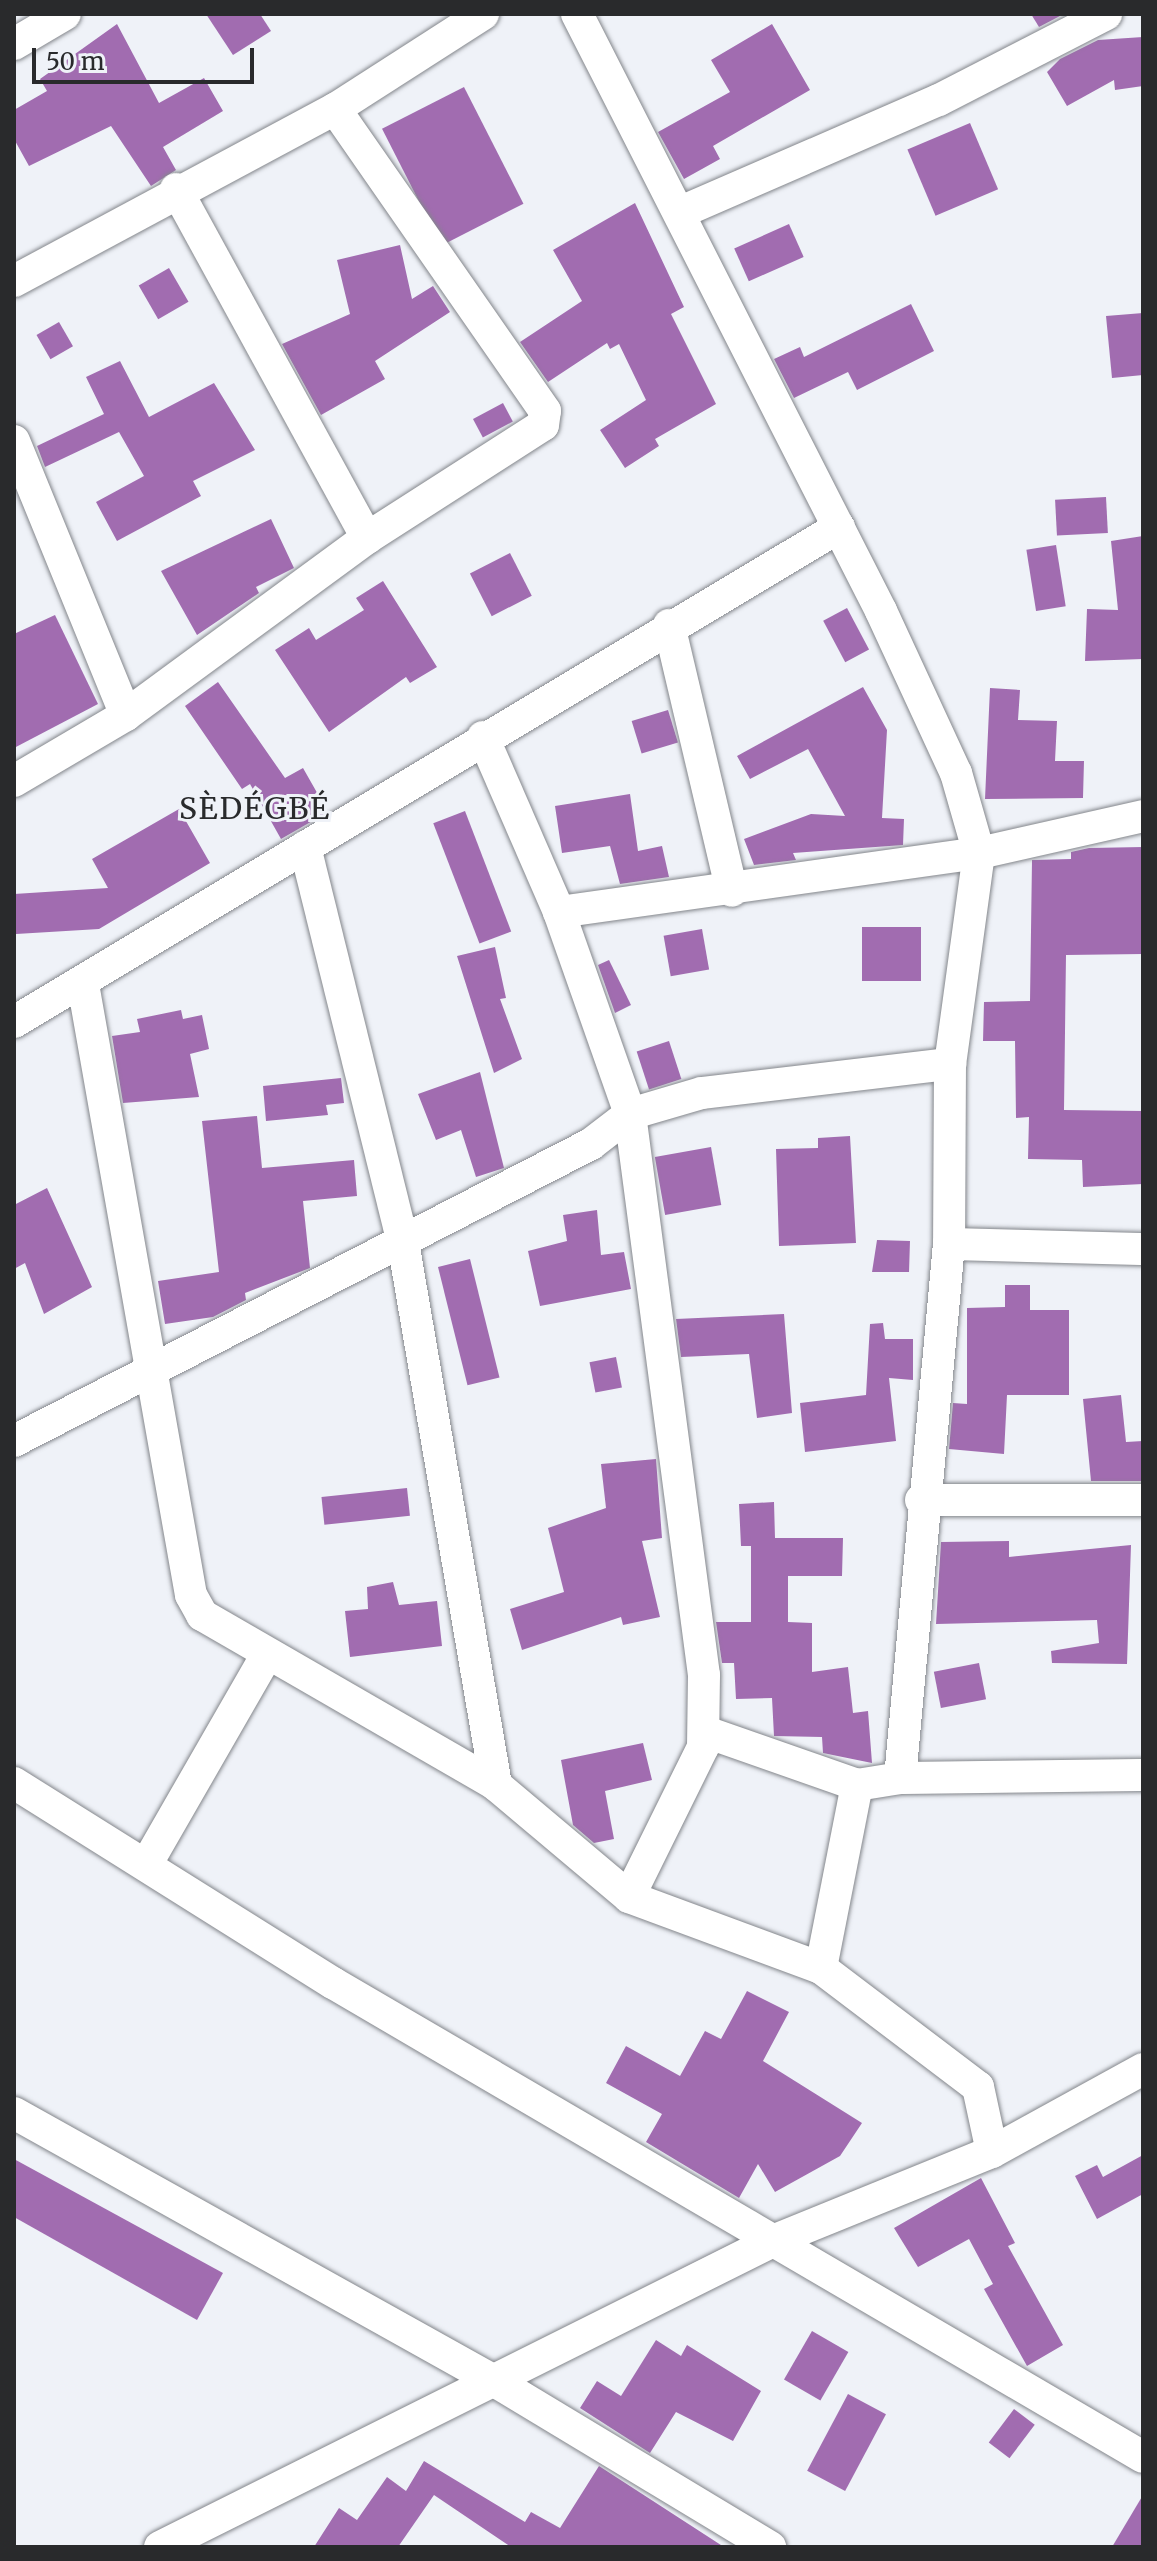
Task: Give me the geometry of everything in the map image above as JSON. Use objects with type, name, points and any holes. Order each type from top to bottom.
[{"type":"street","points":[[14,44],[65,14]]},
{"type":"street","points":[[14,281],[176,189],[335,109],[483,14]]},
{"type":"street","points":[[681,212],[939,100],[1106,14]]},
{"type":"street","points":[[585,17],[839,527],[956,773],[979,853],[950,1064],[949,1244],[921,1500],[900,1778]]},
{"type":"street","points":[[14,781],[126,715],[367,538],[537,431],[545,411],[335,109]]},
{"type":"street","points":[[176,189],[367,538]]},
{"type":"street","points":[[14,441],[126,715]]},
{"type":"street","points":[[14,1022],[83,984],[669,625],[839,527]]},
{"type":"street","points":[[669,625],[732,891]]},
{"type":"street","points":[[483,737],[559,912],[630,1114],[706,1732],[629,1897]]},
{"type":"street","points":[[559,912],[732,891],[979,853],[1143,816]]},
{"type":"street","points":[[305,847],[403,1242],[496,1785]]},
{"type":"street","points":[[83,984],[191,1595],[202,1615],[266,1656],[496,1785],[629,1897],[821,1968],[978,2087],[992,2152]]},
{"type":"street","points":[[14,1441],[154,1372],[591,1144],[630,1114],[702,1093],[950,1064]]},
{"type":"street","points":[[949,1244],[1143,1249]]},
{"type":"street","points":[[921,1500],[1143,1500]]},
{"type":"street","points":[[146,1865],[266,1656]]},
{"type":"street","points":[[706,1732],[857,1785],[900,1778],[1143,1775]]},
{"type":"street","points":[[14,1783],[333,1983],[1143,2457]]},
{"type":"street","points":[[821,1968],[857,1785]]},
{"type":"street","points":[[160,2547],[296,2473],[498,2383],[775,2240],[992,2152],[1143,2069]]},
{"type":"street","points":[[14,2113],[498,2383],[770,2547]]},
{"type":"building","points":[[206,14],[260,14],[271,31],[233,55]]},
{"type":"building","points":[[1031,14],[1059,14],[1060,16],[1039,27]]},
{"type":"building","points":[[117,24],[159,103],[204,78],[223,111],[163,147],[176,170],[151,186],[111,126],[29,166],[14,139],[14,110],[47,91],[40,79]]},
{"type":"building","points":[[772,24],[810,90],[713,146],[720,159],[684,179],[658,132],[730,92],[711,60]]},
{"type":"building","points":[[1143,37],[1143,86],[1115,90],[1114,80],[1067,106],[1047,72],[1060,59],[1098,40]]},
{"type":"building","points":[[464,87],[523,204],[442,245],[382,129]]},
{"type":"building","points":[[970,123],[998,189],[936,216],[907,150]]},
{"type":"building","points":[[635,203],[684,307],[671,314],[716,404],[655,439],[659,446],[625,468],[600,430],[646,400],[619,344],[610,349],[607,343],[548,382],[520,342],[582,301],[553,250]]},
{"type":"building","points":[[789,224],[804,257],[749,281],[734,248]]},
{"type":"building","points":[[400,245],[412,299],[433,286],[450,312],[375,361],[385,379],[321,415],[282,344],[350,314],[337,260]]},
{"type":"building","points":[[169,268],[189,302],[158,319],[139,286]]},
{"type":"building","points":[[911,304],[934,351],[857,390],[848,372],[794,398],[774,359],[800,347],[804,357]]},
{"type":"building","points":[[1143,313],[1143,375],[1112,378],[1106,316]]},
{"type":"building","points":[[59,322],[73,346],[50,359],[36,335]]},
{"type":"building","points":[[120,361],[149,417],[214,383],[255,450],[193,481],[201,496],[117,541],[96,502],[144,476],[119,432],[45,467],[37,446],[104,414],[86,377]]},
{"type":"building","points":[[503,403],[513,422],[483,438],[473,419]]},
{"type":"building","points":[[1106,497],[1108,533],[1057,536],[1055,500]]},
{"type":"building","points":[[271,519],[294,568],[256,587],[259,593],[197,635],[161,571]]},
{"type":"building","points":[[1143,536],[1143,659],[1085,661],[1087,609],[1118,610],[1111,541]]},
{"type":"building","points":[[1056,545],[1066,606],[1036,611],[1026,550]]},
{"type":"building","points":[[510,553],[532,596],[492,616],[470,573]]},
{"type":"building","points":[[383,581],[437,667],[410,683],[406,677],[329,732],[275,650],[309,628],[316,640],[364,610],[356,598]]},
{"type":"building","points":[[847,608],[869,649],[845,662],[823,621]]},
{"type":"building","points":[[55,615],[98,704],[14,748],[14,634]]},
{"type":"building","points":[[218,682],[285,778],[303,768],[328,812],[281,839],[250,784],[242,789],[185,706]]},
{"type":"building","points":[[863,687],[887,730],[882,818],[904,819],[903,845],[793,853],[796,860],[754,865],[744,839],[811,814],[845,816],[808,749],[750,779],[737,756]]},
{"type":"building","points":[[990,688],[1020,690],[1018,720],[1057,721],[1055,761],[1084,761],[1083,798],[985,799]]},
{"type":"building","points":[[668,710],[678,743],[642,754],[632,721]]},
{"type":"building","points":[[630,794],[638,851],[662,846],[669,877],[620,884],[610,846],[562,853],[555,806]]},
{"type":"building","points":[[179,809],[210,863],[99,929],[16,934],[14,894],[108,888],[92,859]]},
{"type":"building","points":[[465,811],[511,931],[479,944],[433,823]]},
{"type":"building","points":[[1143,847],[1143,954],[1066,955],[1064,1110],[1143,1111],[1143,1184],[1083,1187],[1082,1160],[1028,1159],[1029,1117],[1016,1118],[1015,1041],[983,1041],[984,1002],[1030,1001],[1032,860],[1071,859],[1071,852],[1089,848]]},
{"type":"building","points":[[862,927],[921,927],[921,981],[862,981]]},
{"type":"building","points":[[702,929],[709,969],[671,976],[664,936]]},
{"type":"building","points":[[495,947],[506,998],[500,999],[522,1059],[494,1073],[457,956]]},
{"type":"building","points":[[609,960],[631,1005],[615,1013],[598,965]]},
{"type":"building","points":[[181,1010],[183,1019],[202,1015],[209,1049],[190,1054],[199,1097],[123,1103],[112,1036],[140,1032],[137,1019]]},
{"type":"building","points":[[669,1041],[681,1079],[649,1090],[637,1052]]},
{"type":"building","points":[[480,1072],[504,1168],[476,1177],[461,1130],[436,1140],[418,1094]]},
{"type":"building","points":[[341,1078],[344,1103],[326,1105],[328,1115],[266,1121],[263,1086]]},
{"type":"building","points":[[257,1116],[262,1168],[354,1160],[357,1196],[303,1201],[310,1268],[245,1293],[246,1300],[213,1317],[165,1324],[158,1281],[219,1272],[202,1121]]},
{"type":"building","points":[[850,1136],[856,1243],[779,1246],[776,1149],[818,1148],[818,1138]]},
{"type":"building","points":[[711,1147],[721,1205],[665,1215],[655,1157]]},
{"type":"building","points":[[47,1188],[92,1287],[44,1314],[25,1263],[14,1269],[14,1205]]},
{"type":"building","points":[[597,1210],[601,1255],[624,1252],[631,1289],[540,1306],[528,1251],[567,1241],[563,1215]]},
{"type":"building","points":[[877,1240],[910,1241],[909,1272],[872,1272]]},
{"type":"building","points":[[470,1259],[500,1377],[467,1385],[438,1267]]},
{"type":"building","points":[[1005,1285],[1030,1285],[1030,1310],[1069,1310],[1069,1395],[1007,1395],[1004,1454],[949,1449],[953,1403],[967,1404],[967,1308],[1005,1307]]},
{"type":"building","points":[[784,1314],[792,1413],[757,1418],[749,1354],[681,1357],[676,1319]]},
{"type":"building","points":[[883,1323],[885,1339],[913,1339],[913,1380],[889,1378],[896,1441],[805,1452],[800,1403],[866,1395],[870,1324]]},
{"type":"building","points":[[616,1357],[622,1387],[595,1393],[589,1362]]},
{"type":"building","points":[[1121,1395],[1126,1442],[1143,1441],[1143,1481],[1091,1481],[1083,1399]]},
{"type":"building","points":[[656,1459],[662,1538],[642,1541],[660,1617],[623,1625],[621,1617],[522,1650],[510,1609],[564,1592],[548,1528],[606,1508],[601,1464]]},
{"type":"building","points":[[407,1488],[410,1516],[324,1525],[321,1497]]},
{"type":"building","points":[[774,1502],[775,1538],[843,1538],[842,1576],[788,1576],[788,1622],[812,1623],[812,1672],[848,1667],[853,1713],[868,1711],[872,1763],[823,1753],[822,1737],[774,1736],[772,1698],[736,1699],[734,1663],[722,1663],[716,1622],[751,1622],[751,1546],[741,1546],[739,1504]]},
{"type":"building","points":[[1009,1541],[1009,1557],[1131,1545],[1127,1664],[1052,1663],[1051,1651],[1099,1643],[1097,1620],[936,1624],[941,1542]]},
{"type":"building","points":[[393,1582],[399,1605],[437,1601],[442,1646],[350,1657],[345,1611],[368,1609],[367,1587]]},
{"type":"building","points":[[979,1663],[986,1699],[941,1708],[934,1672]]},
{"type":"building","points":[[643,1743],[652,1780],[605,1791],[614,1839],[594,1843],[573,1825],[561,1760]]},
{"type":"building","points":[[747,1991],[789,2012],[763,2061],[862,2123],[840,2156],[775,2192],[758,2164],[739,2198],[646,2142],[662,2114],[606,2083],[626,2046],[680,2076],[705,2031],[721,2039]]},
{"type":"building","points":[[1143,2155],[1143,2194],[1097,2219],[1075,2176],[1097,2165],[1103,2177]]},
{"type":"building","points":[[14,2159],[223,2273],[197,2320],[14,2217]]},
{"type":"building","points":[[981,2178],[1015,2243],[1008,2246],[1063,2345],[1027,2366],[984,2289],[993,2284],[969,2239],[918,2267],[894,2228]]},
{"type":"building","points":[[812,2331],[848,2352],[820,2400],[784,2379]]},
{"type":"building","points":[[656,2340],[681,2356],[687,2345],[761,2391],[733,2441],[676,2412],[650,2453],[580,2408],[597,2381],[621,2396]]},
{"type":"building","points":[[848,2394],[886,2414],[845,2491],[807,2471]]},
{"type":"building","points":[[1014,2409],[1035,2425],[1009,2458],[989,2443]]},
{"type":"building","points":[[424,2461],[525,2522],[531,2512],[560,2528],[599,2466],[724,2547],[511,2547],[434,2495],[398,2547],[314,2547],[339,2508],[357,2520],[387,2477],[406,2491]]},
{"type":"building","points":[[1143,2495],[1143,2547],[1112,2547]]},
{"type":"district","name":"SÈDÉGBÉ","points":[[255,808]]}]
